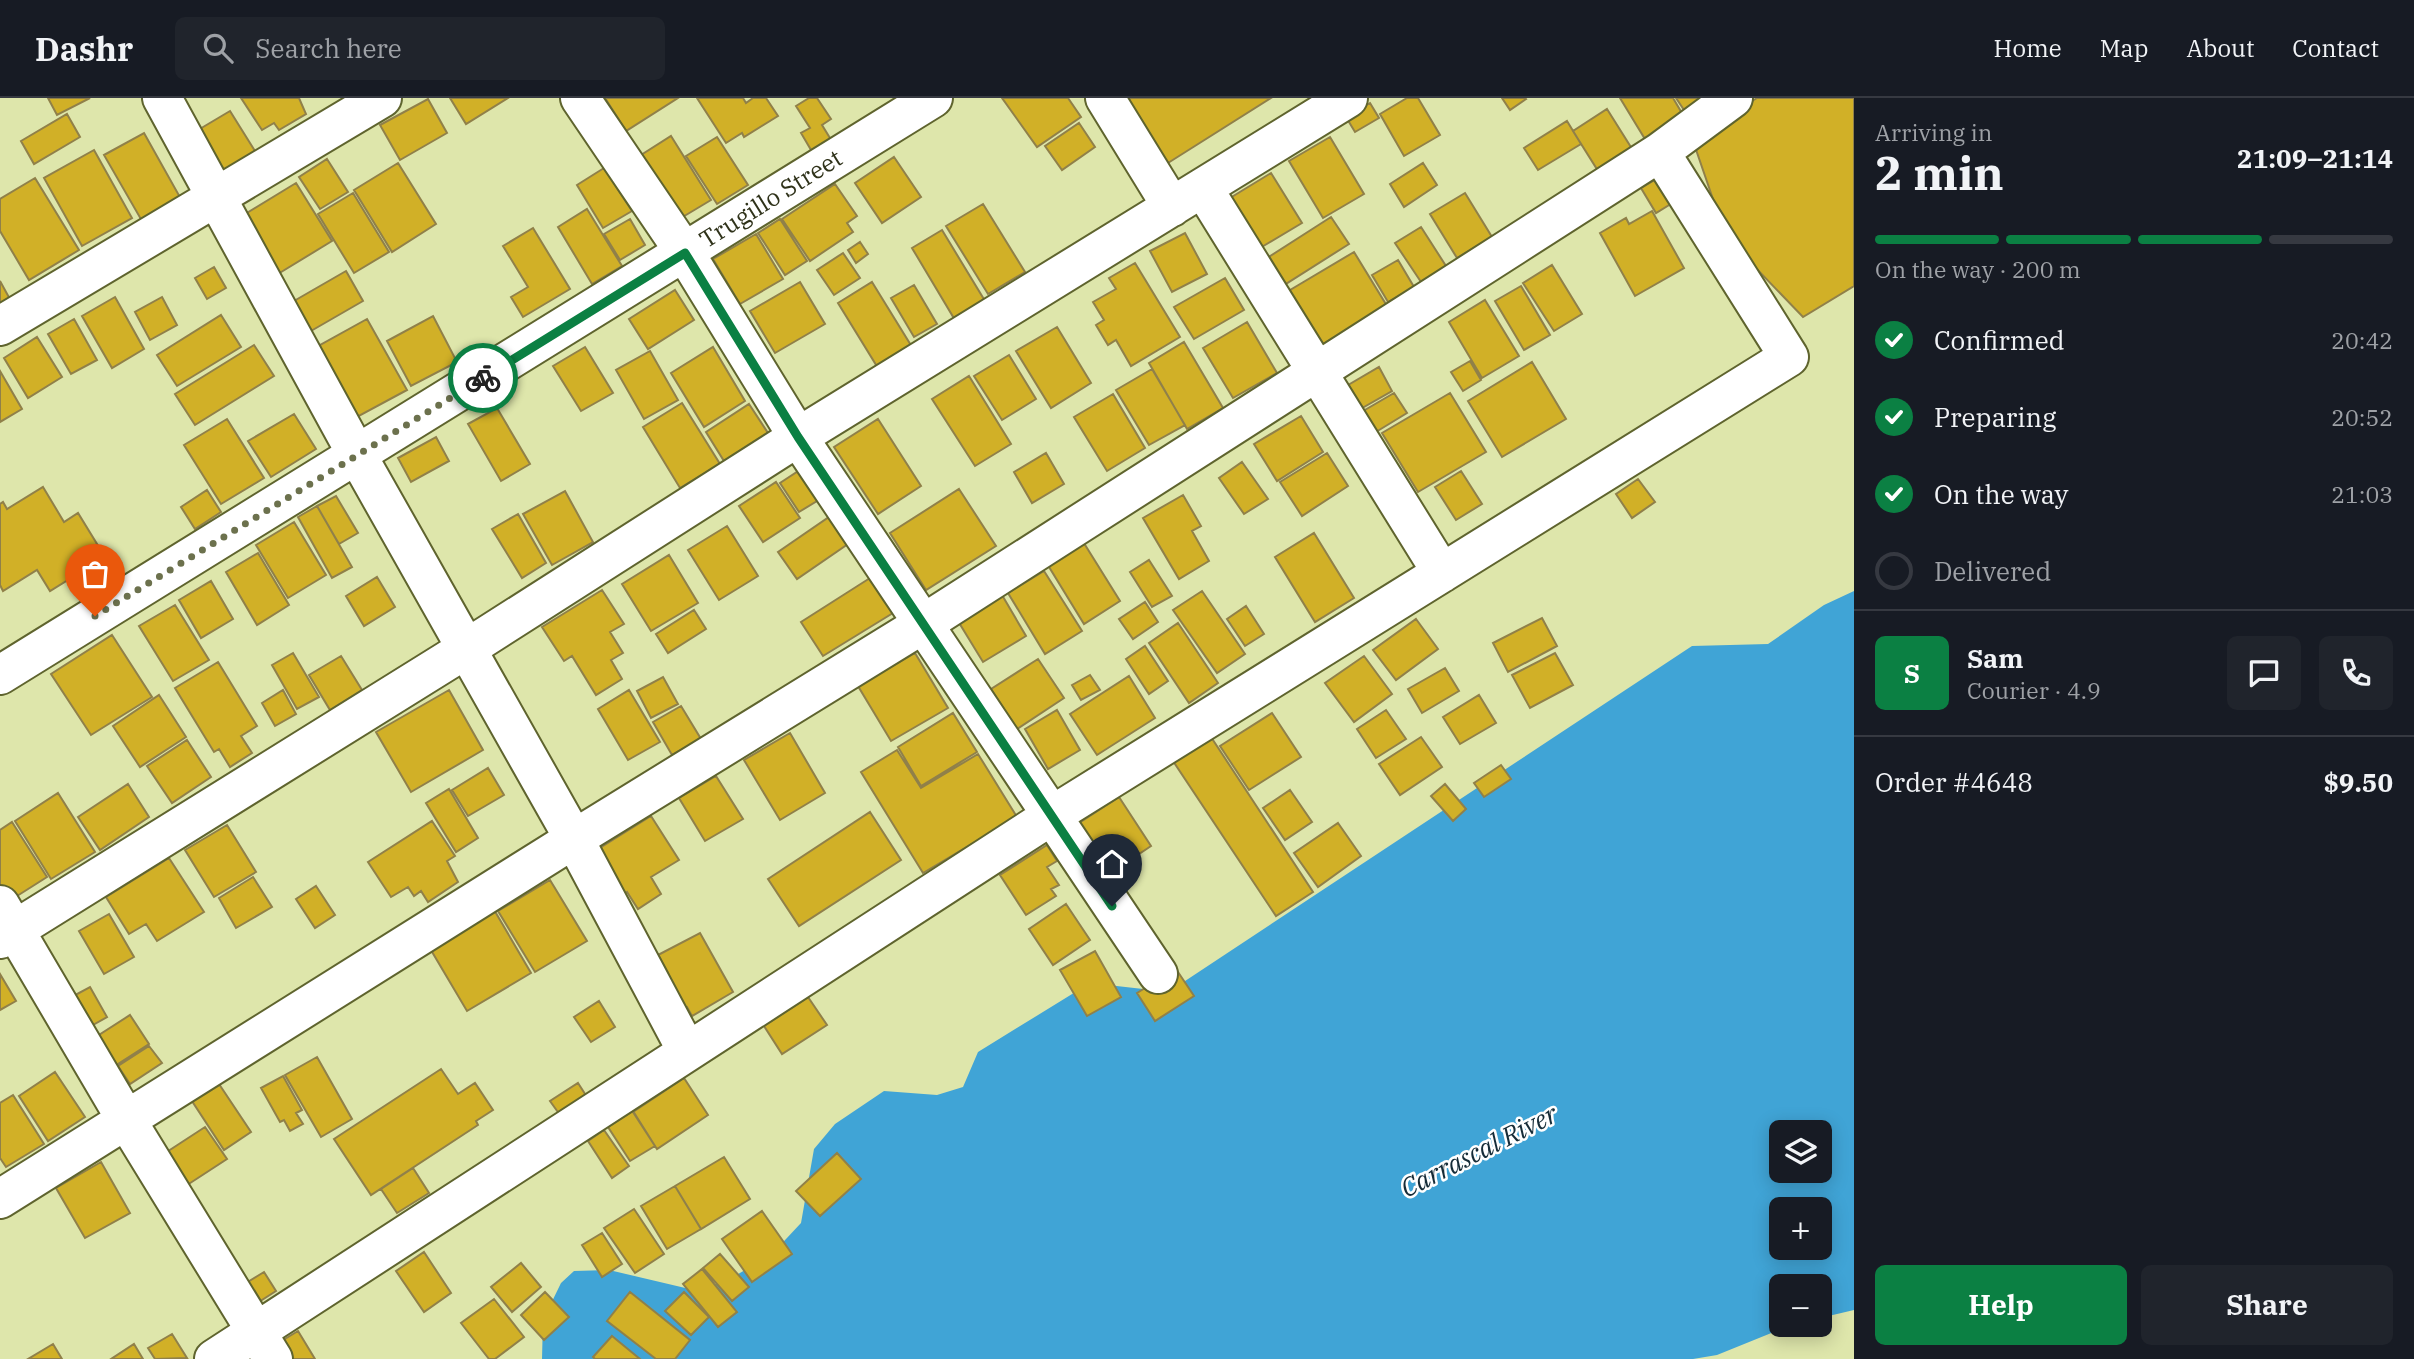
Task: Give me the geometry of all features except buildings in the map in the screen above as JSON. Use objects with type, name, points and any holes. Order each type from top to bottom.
[{"type":"street","points":[[162,98],[357,456],[574,839],[687,1051]]},
{"type":"street","points":[[0,326],[382,98]]},
{"type":"street","points":[[580,98],[685,253],[798,437],[1158,974]]},
{"type":"street","name":"Trugillo Street","points":[[0,674],[933,98]]},
{"type":"street","points":[[1105,98],[1188,197],[1317,372],[1441,573]]},
{"type":"street","points":[[264,1345],[5,925],[466,649],[798,437],[1348,98]]},
{"type":"street","points":[[0,1199],[923,624],[1660,152],[1733,98]]},
{"type":"street","points":[[214,1359],[264,1345],[687,1051],[1051,816],[1789,358],[1660,152]]},
{"type":"water","name":"Carrascal River","points":[[1854,591],[1854,1310],[1832,1315],[1832,1274],[1769,1274],[1769,1334],[1717,1355],[1693,1359],[542,1359],[543,1320],[561,1283],[574,1271],[609,1270],[698,1291],[733,1277],[771,1255],[801,1223],[814,1149],[835,1124],[884,1091],[937,1095],[963,1087],[978,1052],[1090,983],[1152,990],[1179,985],[1692,646],[1768,644],[1824,605]]},
{"type":"way so far","points":[[95,616],[483,378]]},
{"type":"route","points":[[483,378],[685,253],[798,437],[1112,906]]}]
